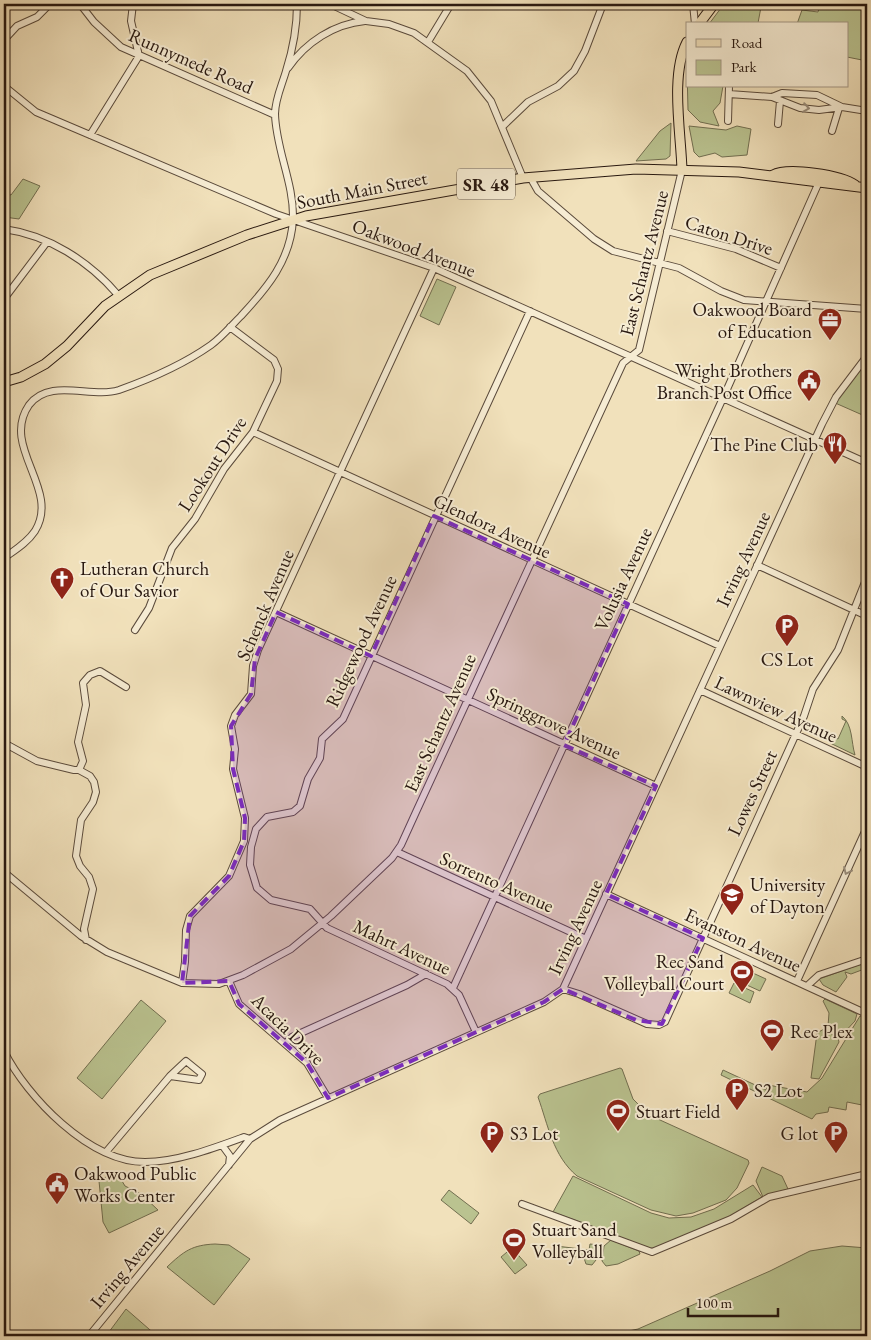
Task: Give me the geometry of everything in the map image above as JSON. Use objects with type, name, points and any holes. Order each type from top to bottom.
[{"type":"main road","points":[[700,22],[714,4]]},
{"type":"main road","points":[[682,170],[679,76],[681,58],[686,45]]},
{"type":"main road","name":"South Main Street","points":[[4,382],[32,371],[56,356],[118,295],[167,267],[247,234],[329,211],[526,178],[636,169],[773,175],[778,178],[844,186],[855,185],[867,188]]},
{"type":"main road","name":"South Main Street","points":[[773,175],[781,171],[822,175],[847,179],[855,185]]},
{"type":"street","points":[[4,40],[16,26],[37,17],[50,4]]},
{"type":"street","name":"Runnymede Road","points":[[80,4],[94,22],[114,42],[139,56],[275,115]]},
{"type":"street","points":[[90,135],[139,56],[131,21],[133,4]]},
{"type":"street","points":[[4,558],[30,538],[42,512],[41,495],[26,461],[22,440],[23,419],[35,399],[55,391],[110,392],[118,390],[198,353],[214,342],[230,327],[266,288],[281,266],[293,220],[290,192],[275,115],[295,33],[297,4]]},
{"type":"street","points":[[330,4],[366,21],[402,28],[428,42],[476,80],[491,101],[503,126],[510,149],[526,178],[538,191],[603,245],[626,255],[686,270],[733,297],[765,303],[867,309]]},
{"type":"street","points":[[428,42],[451,4]]},
{"type":"street","points":[[503,126],[528,102],[558,86],[574,71],[585,51],[603,4]]},
{"type":"street","points":[[693,4],[695,22]]},
{"type":"street","points":[[286,70],[306,48],[329,31],[366,21]]},
{"type":"street","name":"Oakwood Avenue","points":[[4,86],[36,112],[293,220],[434,268],[867,463]]},
{"type":"street","points":[[728,121],[729,90],[772,96],[800,108],[819,110],[841,108],[867,111]]},
{"type":"street","points":[[772,96],[782,93],[817,95],[841,108]]},
{"type":"street","points":[[778,124],[780,101]]},
{"type":"street","points":[[832,131],[835,116],[841,108]]},
{"type":"street","name":"East Schantz Avenue","points":[[4,872],[86,940],[114,955],[182,983],[206,985],[229,981],[291,949],[322,923],[396,852],[623,363],[639,350],[682,170]]},
{"type":"street","name":"Volusia Avenue","points":[[453,988],[819,182]]},
{"type":"street","points":[[4,229],[28,233],[47,242],[96,271],[118,295]]},
{"type":"street","name":"Caton Drive","points":[[667,231],[736,249],[781,268]]},
{"type":"street","points":[[4,299],[47,242]]},
{"type":"street","name":"Schenck Avenue","points":[[182,983],[186,962],[187,923],[195,908],[223,883],[232,870],[240,854],[246,830],[243,805],[233,769],[234,741],[231,726],[235,715],[251,694],[255,658],[434,268]]},
{"type":"street","name":"Ridgewood Avenue","points":[[246,830],[258,825],[267,817],[293,812],[300,806],[308,779],[320,758],[322,739],[342,718],[530,311]]},
{"type":"street","name":"Lookout Drive","points":[[135,630],[149,608],[172,548],[195,520],[224,469],[253,432],[277,381],[278,369],[270,356],[230,327]]},
{"type":"street","name":"Irving Avenue","points":[[89,1336],[250,1139],[280,1120],[544,1002],[563,990],[815,439],[836,397],[867,356]]},
{"type":"street","name":"Glendora Avenue","points":[[253,432],[720,646]]},
{"type":"street","points":[[757,565],[867,616]]},
{"type":"street","name":"Lowes Street","points":[[563,990],[579,994],[647,1024],[659,1026],[664,1022],[796,734],[813,689],[838,650],[867,577]]},
{"type":"street","name":"Springgrove Avenue","points":[[276,612],[656,786]]},
{"type":"street","points":[[80,770],[82,761],[79,735],[85,712],[83,683],[90,675],[100,671],[126,687]]},
{"type":"street","name":"Lawnview Avenue","points":[[700,690],[867,767]]},
{"type":"street","points":[[4,744],[37,761],[80,770],[90,776],[94,782],[96,792],[93,802],[81,820],[76,856],[80,866],[89,877],[93,889],[84,925],[86,940]]},
{"type":"street","points":[[258,825],[250,854],[252,874],[257,888],[272,900],[310,909],[322,923]]},
{"type":"street","points":[[797,981],[867,827]]},
{"type":"street","name":"Sorrento Avenue","points":[[396,852],[586,939]]},
{"type":"street","name":"Evanston Avenue","points":[[606,894],[867,1014]]},
{"type":"street","name":"Mahrt Avenue","points":[[322,923],[327,928],[453,988],[459,995],[476,1032]]},
{"type":"street","points":[[807,986],[819,975],[865,960]]},
{"type":"street","points":[[285,1044],[292,1037],[426,974]]},
{"type":"street","name":"Acacia Drive","points":[[229,981],[239,1004],[310,1066],[328,1098]]},
{"type":"street","points":[[4,1051],[18,1077],[42,1106],[83,1139],[106,1152],[126,1160],[145,1162],[165,1160],[222,1145],[244,1136],[250,1139]]},
{"type":"street","points":[[106,1152],[170,1076],[186,1061],[202,1074],[199,1080],[194,1081],[170,1076]]},
{"type":"street","points":[[222,1145],[230,1156],[228,1168]]},
{"type":"street","points":[[522,1204],[652,1252],[731,1219],[769,1197],[867,1174]]},
{"type":"highlighted area","points":[[434,516],[628,604],[564,745],[656,786],[606,894],[703,938],[662,1024],[636,1020],[563,989],[544,1002],[328,1098],[307,1063],[239,1004],[229,981],[182,983],[190,916],[229,876],[244,841],[245,818],[233,769],[231,726],[251,694],[255,659],[276,612],[371,656]]},
{"type":"green space","points":[[724,4],[736,4],[737,6],[741,4],[764,4],[761,7],[758,22],[710,22]]},
{"type":"green space","points":[[820,4],[867,4],[867,61],[848,57],[848,22],[798,22],[802,10],[818,12]]},
{"type":"green space","points":[[687,88],[723,88],[720,103],[713,111],[719,126],[700,122],[688,110]]},
{"type":"green space","points":[[671,123],[670,156],[666,159],[636,161],[660,131]]},
{"type":"green space","points":[[689,126],[726,130],[737,126],[751,129],[747,155],[722,157],[715,153],[699,157],[694,152]]},
{"type":"green space","points":[[23,179],[40,186],[19,219],[4,217],[4,193],[11,195]]},
{"type":"green space","points":[[437,279],[456,287],[439,325],[420,316]]},
{"type":"green space","points":[[867,356],[867,417],[833,402]]},
{"type":"green space","points":[[842,716],[846,720],[850,729],[855,755],[830,743],[833,737],[838,739],[846,721],[842,719]]},
{"type":"green space","points":[[867,962],[867,968],[851,974],[845,972],[847,977],[836,992],[823,985],[819,979]]},
{"type":"green space","points":[[744,969],[766,979],[760,991],[738,981]]},
{"type":"green space","name":"Rec Sand Volleyball Court","points":[[734,983],[754,992],[750,1003],[729,993]]},
{"type":"green space","points":[[825,999],[857,1014],[855,1021],[841,1036],[828,1026],[829,1013],[823,1001]]},
{"type":"green space","points":[[141,1000],[166,1021],[102,1099],[77,1078]]},
{"type":"green space","points":[[860,1016],[867,1019],[867,1106],[847,1102],[846,1110],[829,1107],[828,1112],[816,1114],[812,1119],[721,1075],[723,1070],[766,1090],[768,1085],[807,1092],[822,1078]]},
{"type":"green space","points":[[824,1029],[838,1038],[839,1042],[819,1079],[811,1078],[817,1033]]},
{"type":"green space","name":"Stuart Field","points":[[620,1068],[633,1099],[649,1115],[748,1160],[749,1163],[737,1188],[726,1200],[693,1213],[676,1216],[651,1210],[577,1176],[569,1168],[552,1140],[538,1097],[540,1094]]},
{"type":"green space","points":[[762,1167],[782,1176],[788,1189],[763,1197],[756,1181]]},
{"type":"green space","points":[[116,1171],[125,1186],[141,1194],[158,1210],[109,1233],[103,1222],[99,1181]]},
{"type":"green space","points":[[573,1176],[651,1213],[669,1218],[691,1217],[714,1209],[753,1185],[762,1197],[727,1218],[652,1249],[553,1212]]},
{"type":"green space","points":[[449,1190],[479,1213],[471,1224],[441,1200]]},
{"type":"green space","points":[[611,1240],[639,1251],[640,1254],[618,1264],[606,1266],[602,1261],[604,1246]]},
{"type":"green space","points":[[215,1244],[229,1245],[250,1259],[214,1305],[167,1267],[194,1247]]},
{"type":"green space","points":[[590,1244],[599,1245],[596,1260],[592,1265],[586,1264],[584,1258],[556,1254],[556,1246],[589,1250]]},
{"type":"green space","points":[[842,1246],[867,1248],[867,1336],[606,1336],[638,1329],[770,1271],[810,1251]]},
{"type":"green space","name":"Stuart Sand Volleyball","points":[[512,1248],[527,1265],[515,1274],[501,1257]]},
{"type":"green space","points":[[126,1309],[157,1336],[106,1336]]},
{"type":"place","name":"Oakwood Board of Education","points":[[830,341]]},
{"type":"place","name":"Wright Brothers Branch Post Office","points":[[809,402]]},
{"type":"place","name":"The Pine Club","points":[[835,465]]},
{"type":"place","name":"Lutheran Church of Our Savior","points":[[62,600]]},
{"type":"place","name":"CS Lot","points":[[787,647]]},
{"type":"place","name":"University of Dayton","points":[[732,916]]},
{"type":"place","name":"Rec Sand Volleyball Court","points":[[742,993]]},
{"type":"place","name":"Rec Plex","points":[[772,1052]]},
{"type":"place","name":"S2 Lot","points":[[737,1111]]},
{"type":"place","name":"Stuart Field","points":[[618,1132]]},
{"type":"place","name":"S3 Lot","points":[[492,1154]]},
{"type":"place","name":"G lot","points":[[836,1154]]},
{"type":"place","name":"Oakwood Public Works Center","points":[[57,1205]]},
{"type":"place","name":"Stuart Sand Volleyball","points":[[514,1261]]}]
